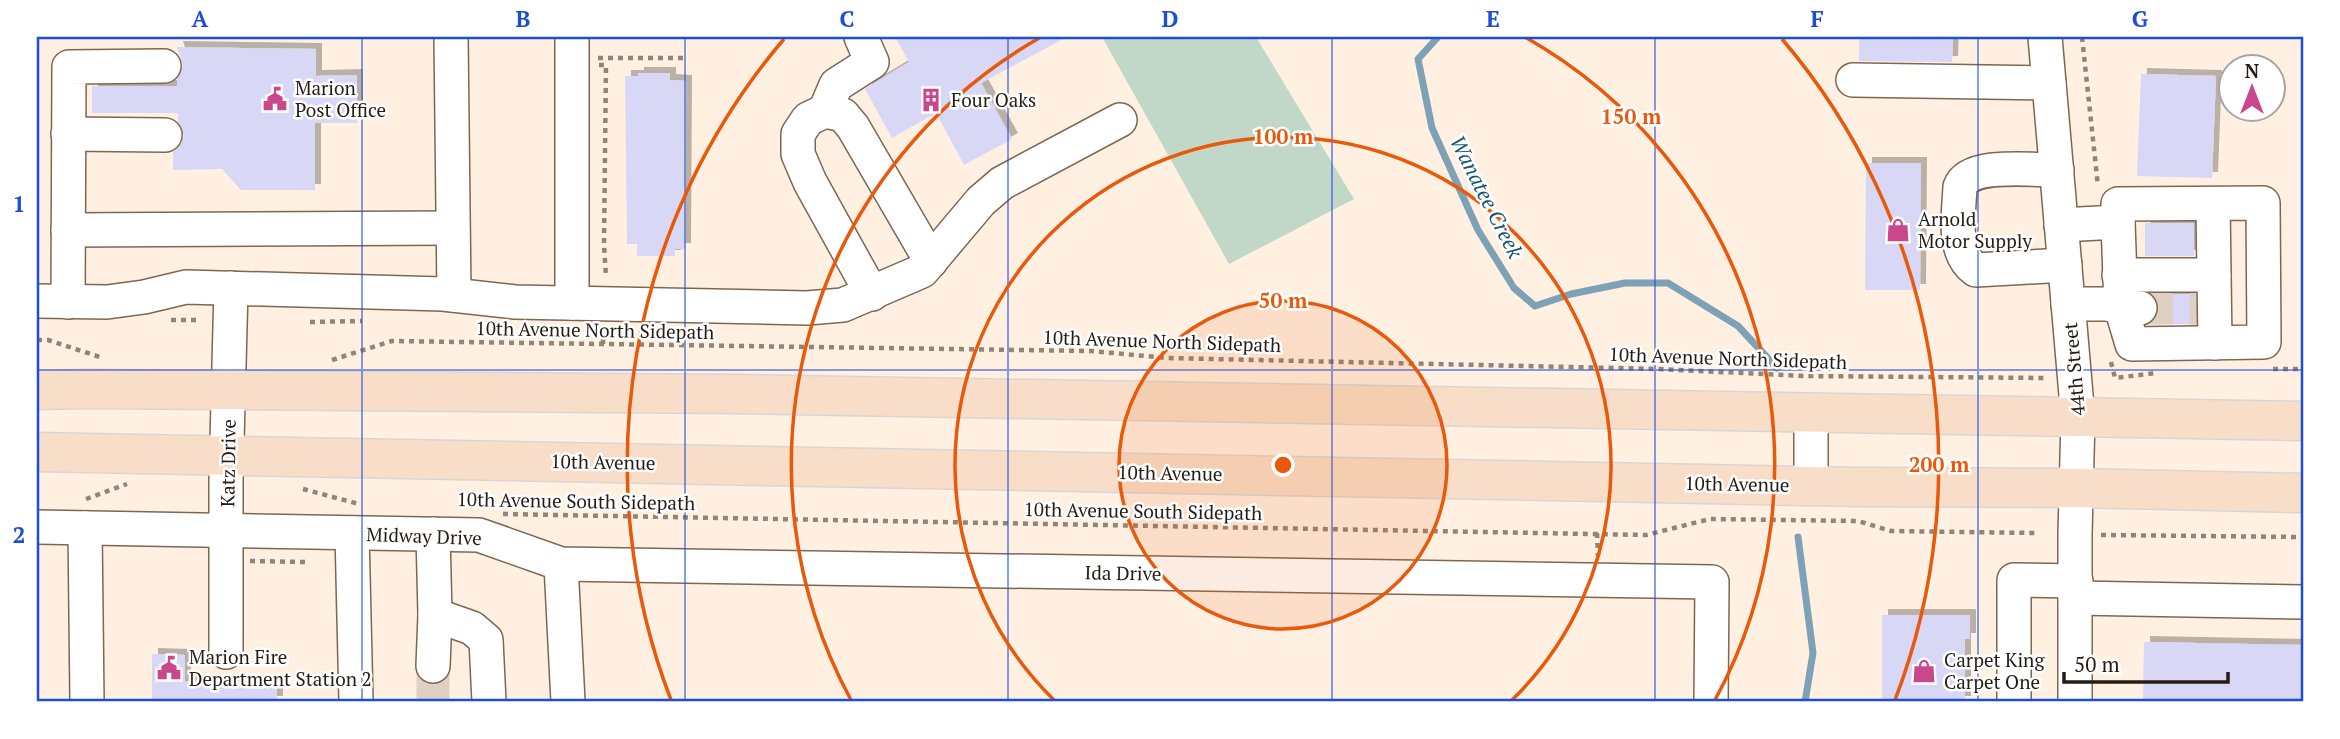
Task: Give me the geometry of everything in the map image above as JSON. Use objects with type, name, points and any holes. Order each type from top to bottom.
[{"type":"main road","points":[[37,390],[748,394],[2303,421]]},
{"type":"main road","name":"10th Avenue","points":[[37,452],[2303,493]]},
{"type":"street","points":[[451,37],[454,295]]},
{"type":"street","points":[[825,111],[836,85],[872,62],[861,37]]},
{"type":"street","name":"44th Street","points":[[2045,37],[2078,418],[2076,702]]},
{"type":"street","points":[[572,303],[580,47]]},
{"type":"street","points":[[164,66],[69,67],[68,230],[52,301],[107,302],[186,287],[454,295],[515,302],[807,309],[843,305],[922,271],[981,201],[1002,183],[1120,120]]},
{"type":"street","points":[[1853,80],[2049,83]]},
{"type":"street","points":[[872,293],[810,182],[798,154],[798,134],[808,118],[825,111],[843,115],[931,261]]},
{"type":"street","points":[[68,134],[165,135]]},
{"type":"street","points":[[2057,170],[1987,171],[1969,175],[1962,180],[1960,187],[1959,235],[1964,257],[1976,270],[2065,265]]},
{"type":"street","points":[[2118,204],[2263,204],[2264,342],[2132,344],[2118,222],[2118,204]]},
{"type":"street","points":[[2213,204],[2214,275],[2207,309],[2215,343]]},
{"type":"street","points":[[2061,225],[2118,222]]},
{"type":"street","points":[[68,230],[452,228]]},
{"type":"street","points":[[2068,304],[2107,304],[2214,275]]},
{"type":"street","name":"Katz Drive","points":[[37,527],[83,514],[227,531],[231,288]]},
{"type":"street","points":[[1811,413],[1811,486]]},
{"type":"street","points":[[83,514],[87,702]]},
{"type":"street","points":[[356,702],[360,520]]},
{"type":"street","name":"Midway Drive","points":[[227,531],[360,520],[433,534],[479,535],[561,564]]},
{"type":"street","points":[[226,652],[227,531]]},
{"type":"street","points":[[433,534],[433,666]]},
{"type":"street","points":[[561,564],[568,702]]},
{"type":"street","name":"Ida Drive","points":[[561,564],[1712,582],[1712,702]]},
{"type":"street","points":[[2014,702],[2014,580],[2076,590],[2303,602]]},
{"type":"street","points":[[435,615],[472,628],[486,640],[489,702]]},
{"type":"path","points":[[580,47],[686,58]]},
{"type":"path","points":[[589,65],[606,65],[603,344]]},
{"type":"path","points":[[37,340],[48,340],[106,359]]},
{"type":"path","name":"10th Avenue North Sidepath","points":[[318,361],[332,360],[392,341],[1091,351],[1167,358],[1660,369],[1803,376],[2046,378]]},
{"type":"path","points":[[83,514],[131,483]]},
{"type":"path","points":[[293,486],[360,520]]},
{"type":"path","name":"10th Avenue South Sidepath","points":[[499,513],[1646,535],[1710,519],[1858,521],[1891,531],[2036,533]]},
{"type":"path","points":[[2093,534],[2303,537]]},
{"type":"green space","points":[[1102,37],[1256,37],[1354,199],[1229,264]]},
{"type":"building","name":"Four Oaks","points":[[895,37],[1067,37],[981,83],[1012,139],[964,165],[936,113],[892,138],[865,89],[909,62]]},
{"type":"building","points":[[1859,37],[1953,37],[1952,62],[1859,61]]},
{"type":"building","name":"Marion Post Office","points":[[177,47],[316,49],[316,76],[357,75],[357,123],[315,123],[315,190],[241,190],[222,169],[173,170],[173,152],[181,145],[184,136],[178,122],[178,113],[92,113],[92,86],[177,86],[183,66]]},
{"type":"building","points":[[638,73],[670,73],[670,80],[686,81],[685,249],[675,249],[675,256],[637,256],[637,244],[627,244],[625,76],[638,76]]},
{"type":"building","points":[[2141,74],[2216,76],[2212,178],[2137,176]]},
{"type":"building","points":[[1866,163],[1921,163],[1920,290],[1865,290]]},
{"type":"building","points":[[2145,223],[2194,223],[2194,256],[2145,256]]},
{"type":"building","points":[[2153,294],[2195,294],[2195,324],[2150,324],[2159,310]]},
{"type":"building","name":"Carpet King Carpet One","points":[[1882,615],[1970,615],[1970,639],[1965,639],[1965,702],[1882,702]]},
{"type":"building","points":[[2144,642],[2303,645],[2303,702],[2143,702]]},
{"type":"building","name":"Marion Fire Department Station 2","points":[[152,654],[185,655],[185,681],[277,683],[277,702],[152,702]]},
{"type":"waterway","name":"Wanatee Creek","points":[[1438,37],[1418,59],[1432,128],[1478,230],[1514,288],[1535,306],[1571,294],[1625,283],[1668,283],[1738,326],[1777,368]]},
{"type":"waterway","name":"Wanatee Creek","points":[[1798,537],[1813,653],[1805,702]]},
{"type":"tunnel","points":[[2140,308],[2200,308]]},
{"type":"tunnel","points":[[433,666],[433,702]]},
{"type":"place","name":"Marion Post Office","points":[[275,99]]},
{"type":"place","name":"Four Oaks","points":[[931,100]]},
{"type":"place","name":"Arnold Motor Supply","points":[[1898,230]]},
{"type":"place","name":"Marion Fire Department Station 2","points":[[169,668]]},
{"type":"place","name":"Carpet King Carpet One","points":[[1924,671]]}]
